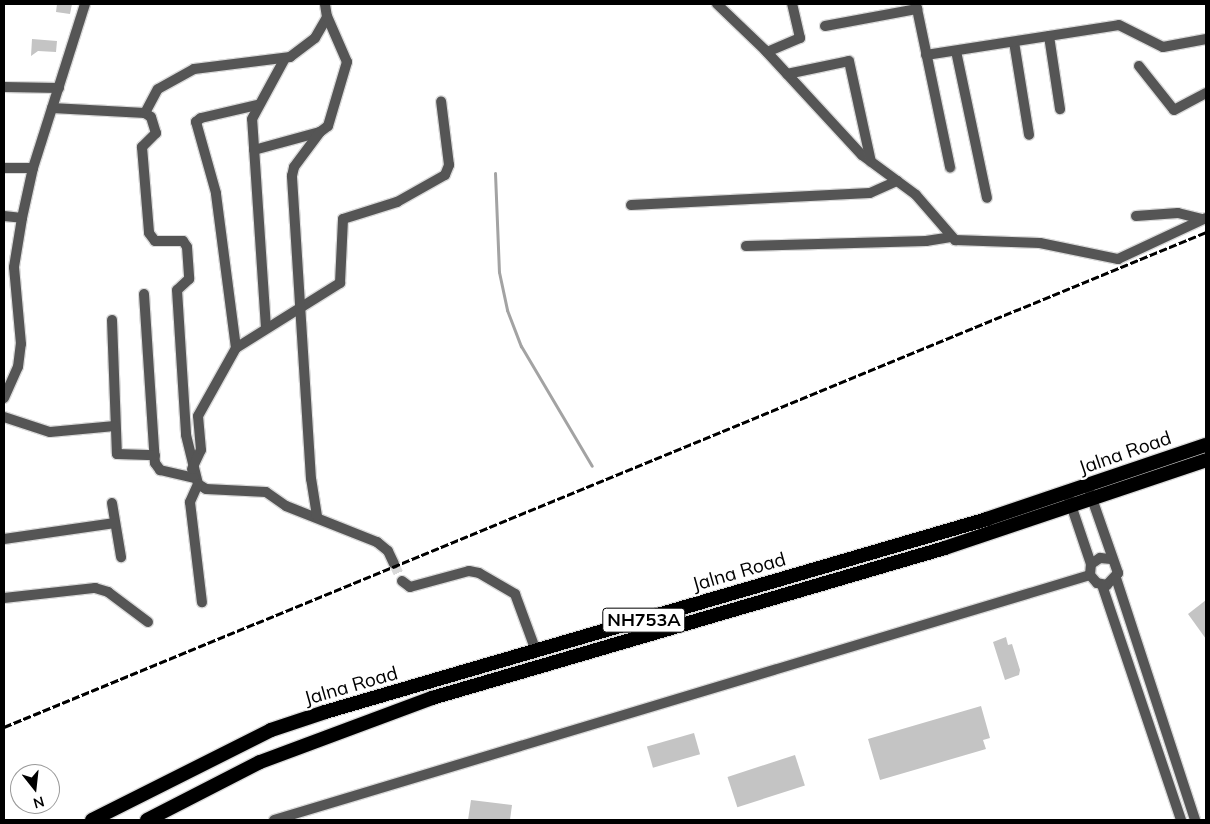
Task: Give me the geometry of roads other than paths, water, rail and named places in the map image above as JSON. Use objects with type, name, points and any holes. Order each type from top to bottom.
[{"type":"highway","name":"Jalna Road","points":[[92,820],[271,730],[977,522],[1206,445]]},
{"type":"highway","name":"Jalna Road","points":[[147,820],[260,762],[432,698],[936,551],[1206,460]]},
{"type":"street","points":[[4,398],[18,367],[21,344],[14,267],[22,218],[33,168],[85,4]]},
{"type":"street","points":[[317,516],[311,479],[293,171],[320,132],[328,126],[347,62],[327,16],[325,4]]},
{"type":"street","points":[[717,4],[767,52],[870,162],[921,200],[951,237],[961,241],[1040,243],[1118,259],[1204,218]]},
{"type":"street","points":[[767,52],[800,38],[792,4]]},
{"type":"street","points":[[825,26],[916,7],[950,167]]},
{"type":"street","points":[[266,328],[252,119],[257,105],[284,60],[312,42],[327,16]]},
{"type":"street","points":[[926,56],[1120,25],[1163,47],[1206,39]]},
{"type":"street","points":[[1048,36],[1060,109]]},
{"type":"street","points":[[1014,42],[1029,135]]},
{"type":"street","points":[[956,51],[987,198]]},
{"type":"street","points":[[145,113],[158,89],[194,68],[284,60]]},
{"type":"street","points":[[787,74],[846,61],[851,63],[870,162]]},
{"type":"street","points":[[1139,66],[1174,110],[1206,93]]},
{"type":"street","points":[[4,87],[59,88]]},
{"type":"street","points":[[202,602],[190,502],[201,450],[198,416],[236,348],[340,283],[343,219],[397,202],[445,175],[448,165],[441,101]]},
{"type":"street","points":[[236,348],[217,198],[196,122],[201,118],[257,105]]},
{"type":"street","points":[[52,108],[145,113],[151,116],[156,130],[142,147],[149,233],[154,241],[183,240],[187,247],[188,279],[177,290],[186,435],[195,477],[206,489],[266,492],[286,506],[317,516],[377,542],[388,551],[394,564]]},
{"type":"street","points":[[254,150],[320,132]]},
{"type":"street","points":[[4,168],[33,168]]},
{"type":"street","points":[[632,206],[870,193],[898,181]]},
{"type":"street","points":[[1136,216],[1183,213],[1204,218]]},
{"type":"street","points":[[4,216],[22,218]]},
{"type":"street","points":[[746,246],[926,241],[951,237]]},
{"type":"street","points":[[144,294],[154,455],[160,470],[195,477]]},
{"type":"street","points":[[112,320],[117,454],[154,455]]},
{"type":"street","points":[[4,417],[50,432],[115,426]]},
{"type":"street","points":[[1088,485],[1111,559],[1117,567],[1116,578],[1195,820]]},
{"type":"street","points":[[1067,492],[1091,570],[1102,585],[1181,820]]},
{"type":"street","points":[[112,502],[121,557]]},
{"type":"street","points":[[4,539],[115,523]]},
{"type":"street","points":[[274,820],[1091,570],[1100,558],[1111,559]]},
{"type":"street","points":[[402,581],[410,588],[469,571],[480,572],[515,594],[536,651]]},
{"type":"street","points":[[1102,585],[1116,578]]},
{"type":"street","points":[[4,598],[95,588],[108,592],[148,622]]},
{"type":"waterway","points":[[495,173],[499,272],[507,310],[521,346],[592,466]]},
{"type":"tunnel","points":[[394,564],[402,581]]},
{"type":"railway","points":[[4,727],[1206,232]]}]
